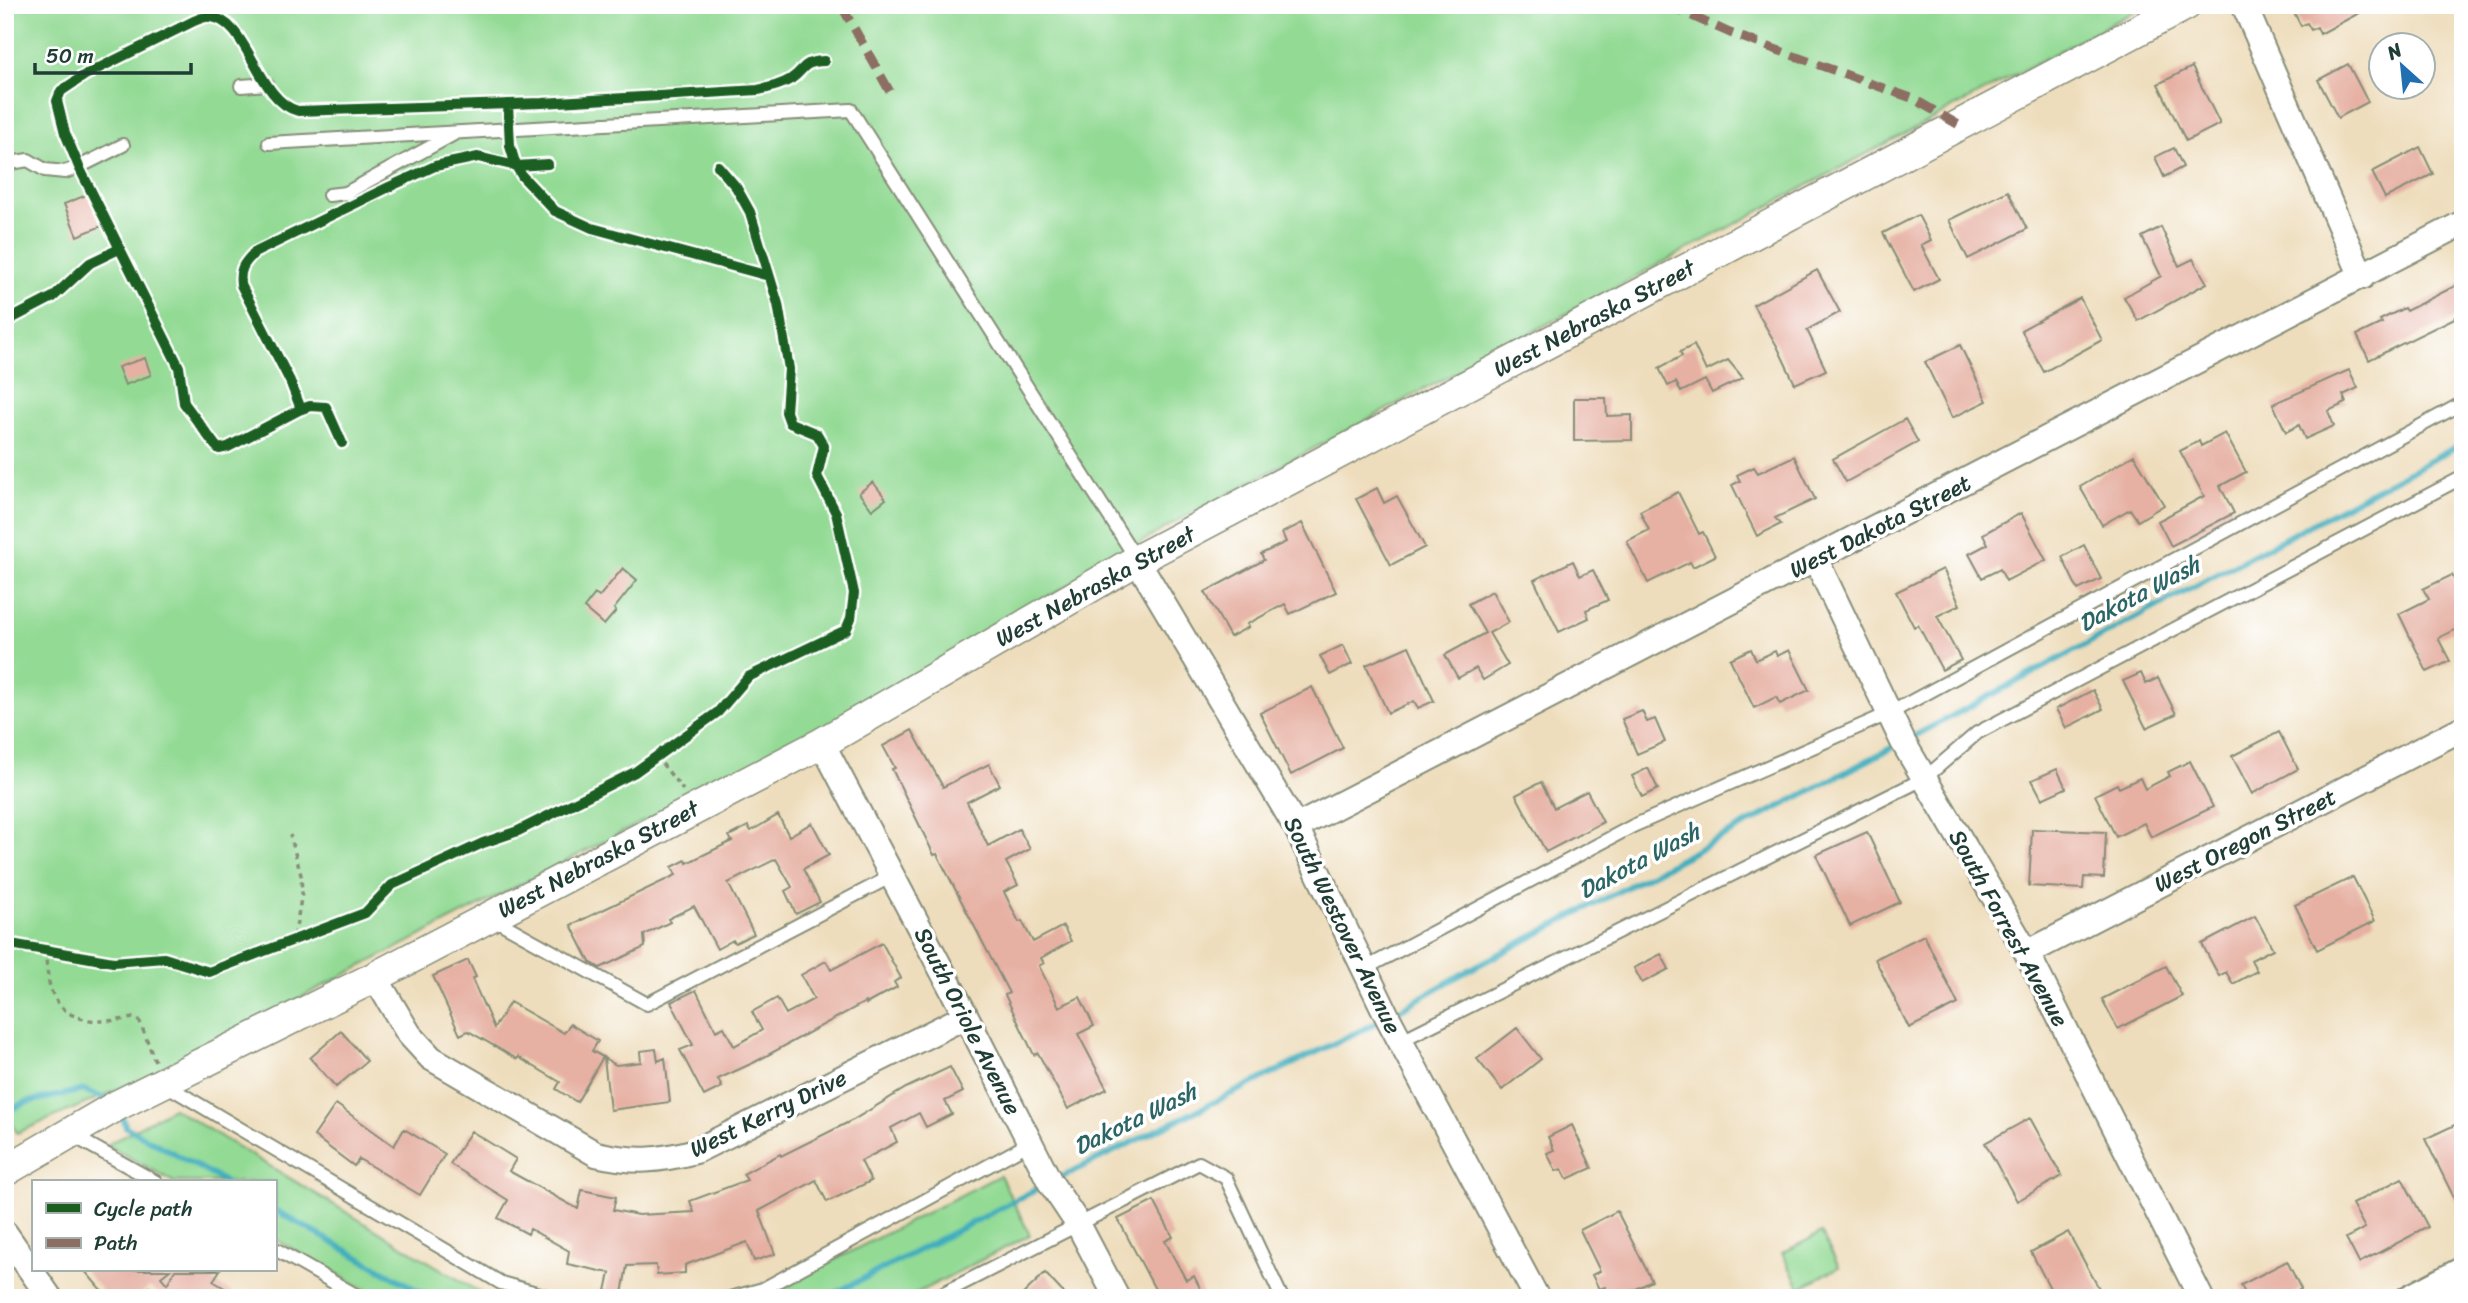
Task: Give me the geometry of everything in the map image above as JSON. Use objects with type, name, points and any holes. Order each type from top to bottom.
[{"type":"street","name":"West Nebraska Street","points":[[5,1171],[163,1083],[375,977],[821,743],[1137,560],[2186,5]]},
{"type":"street","points":[[2244,5],[2362,277]]},
{"type":"street","name":"West Dakota Street","points":[[1296,827],[2463,223]]},
{"type":"street","name":"South Forrest Avenue","points":[[1816,559],[1890,713],[2027,953],[2201,1298]]},
{"type":"street","name":"South Westover Avenue","points":[[1137,560],[1296,827],[1400,1041],[1537,1298]]},
{"type":"street","name":"West Oregon Street","points":[[2027,953],[2463,728]]},
{"type":"street","name":"South Oriole Avenue","points":[[821,743],[966,1016],[1050,1182],[1078,1224],[1117,1298]]},
{"type":"street","name":"West Kerry Drive","points":[[375,977],[408,1034],[431,1058],[596,1154],[626,1161],[660,1160],[696,1151],[966,1016]]},
{"type":"street","points":[[5,1233],[43,1293]]},
{"type":"street","points":[[2408,1298],[2463,1269]]},
{"type":"lane","points":[[241,86],[267,84]]},
{"type":"lane","points":[[269,143],[851,110],[1137,560]]},
{"type":"lane","points":[[330,195],[346,193],[457,132]]},
{"type":"lane","points":[[5,163],[28,160],[45,170],[65,172],[123,145]]},
{"type":"lane","points":[[1364,969],[1633,826],[1890,713],[2463,403]]},
{"type":"lane","points":[[1400,1041],[1925,778],[1977,733],[2463,477]]},
{"type":"lane","points":[[489,916],[647,1004],[892,876]]},
{"type":"lane","points":[[163,1083],[501,1283],[554,1298]]},
{"type":"lane","points":[[69,1133],[152,1180]]},
{"type":"lane","points":[[730,1298],[763,1289],[1030,1143]]},
{"type":"lane","points":[[934,1298],[1199,1163],[1226,1178],[1282,1298]]},
{"type":"lane","points":[[276,1250],[360,1298]]},
{"type":"path","points":[[645,764],[660,753],[698,807]]},
{"type":"path","points":[[287,943],[295,933],[302,893],[301,875],[290,835]]},
{"type":"path","points":[[274,947],[300,938]]},
{"type":"path","points":[[58,953],[40,950],[50,988],[57,1002],[68,1013],[88,1021],[107,1022],[134,1018],[140,1022],[163,1083]]},
{"type":"green space","points":[[5,5],[2146,5],[1179,520],[819,731],[140,1080],[17,1133],[5,1110]]},
{"type":"green space","points":[[173,1108],[489,1298],[380,1298],[276,1240],[276,1180],[170,1180],[107,1145]]},
{"type":"green space","points":[[1000,1175],[1030,1235],[907,1298],[760,1298]]},
{"type":"green space","points":[[1821,1233],[1839,1267],[1800,1288],[1782,1253]]},
{"type":"building","points":[[2290,5],[2374,5],[2320,34],[2317,27],[2311,30],[2307,23],[2301,26]]},
{"type":"building","points":[[2348,64],[2368,102],[2338,118],[2318,80]]},
{"type":"building","points":[[2192,67],[2220,124],[2186,141],[2158,84]]},
{"type":"building","points":[[2420,147],[2433,174],[2385,198],[2372,172]]},
{"type":"building","points":[[2174,148],[2183,167],[2164,177],[2155,157]]},
{"type":"building","points":[[2008,191],[2027,229],[1968,259],[1949,220]]},
{"type":"building","points":[[89,194],[102,226],[77,236],[64,204]]},
{"type":"building","points":[[1918,215],[1931,240],[1921,245],[1939,279],[1914,292],[1883,233]]},
{"type":"building","points":[[2161,227],[2179,266],[2193,259],[2207,283],[2138,321],[2124,297],[2161,276],[2142,237]]},
{"type":"building","points":[[1817,270],[1840,312],[1807,330],[1826,370],[1795,384],[1753,305]]},
{"type":"building","points":[[2463,282],[2463,314],[2369,360],[2357,335],[2404,308],[2406,311]]},
{"type":"building","points":[[2080,298],[2102,340],[2044,372],[2021,330]]},
{"type":"building","points":[[1694,345],[1706,371],[1728,360],[1743,378],[1712,393],[1705,380],[1681,392],[1676,382],[1668,386],[1659,368],[1682,356],[1680,352]]},
{"type":"building","points":[[1960,345],[1987,401],[1952,418],[1925,362]]},
{"type":"building","points":[[145,358],[151,375],[125,385],[118,367]]},
{"type":"building","points":[[2349,370],[2358,388],[2343,395],[2346,403],[2328,411],[2334,426],[2305,439],[2299,425],[2286,432],[2273,404]]},
{"type":"building","points":[[1574,398],[1606,398],[1607,416],[1632,415],[1632,440],[1574,441]]},
{"type":"building","points":[[1905,419],[1918,442],[1846,482],[1833,459]]},
{"type":"building","points":[[2225,433],[2246,472],[2220,486],[2234,513],[2171,546],[2158,521],[2204,496],[2180,451],[2199,441],[2201,446]]},
{"type":"building","points":[[2134,455],[2164,505],[2138,521],[2130,509],[2102,525],[2080,487]]},
{"type":"building","points":[[1794,456],[1815,499],[1775,518],[1781,524],[1757,536],[1732,485],[1740,481],[1737,475],[1754,467],[1758,473]]},
{"type":"building","points":[[873,482],[886,499],[872,510],[859,493]]},
{"type":"building","points":[[1377,488],[1384,503],[1397,496],[1425,547],[1391,565],[1356,499]]},
{"type":"building","points":[[1678,492],[1699,534],[1703,532],[1715,556],[1693,567],[1690,562],[1648,583],[1627,541],[1649,530],[1640,511]]},
{"type":"building","points":[[2021,513],[2046,560],[2006,581],[2000,569],[1982,578],[1969,554],[1988,544],[1983,534]]},
{"type":"building","points":[[1302,523],[1336,592],[1290,614],[1285,604],[1247,624],[1249,627],[1230,637],[1205,592],[1264,560],[1261,554],[1286,542],[1282,533]]},
{"type":"building","points":[[2084,545],[2101,579],[2078,590],[2062,557]]},
{"type":"building","points":[[1573,561],[1580,576],[1593,570],[1608,600],[1586,610],[1589,618],[1559,632],[1534,580]]},
{"type":"building","points":[[623,568],[637,580],[604,625],[584,608],[595,594],[599,597]]},
{"type":"building","points":[[1943,569],[1960,605],[1937,616],[1961,660],[1942,670],[1918,625],[1914,627],[1896,592]]},
{"type":"building","points":[[2452,575],[2463,598],[2463,626],[2438,638],[2450,661],[2427,672],[2399,614],[2429,599],[2423,589]]},
{"type":"building","points":[[1492,591],[1509,622],[1489,633],[1508,665],[1483,680],[1476,668],[1458,678],[1445,655],[1485,633],[1468,604]]},
{"type":"building","points":[[1343,645],[1352,664],[1330,675],[1320,656]]},
{"type":"building","points":[[1409,646],[1434,701],[1418,708],[1414,701],[1388,713],[1366,665]]},
{"type":"building","points":[[1751,649],[1756,660],[1775,651],[1777,656],[1789,650],[1809,690],[1780,704],[1776,697],[1754,708],[1730,659]]},
{"type":"building","points":[[2141,673],[2146,684],[2158,678],[2176,714],[2146,728],[2123,681]]},
{"type":"building","points":[[1312,687],[1343,748],[1291,775],[1260,713]]},
{"type":"building","points":[[2093,690],[2103,709],[2066,728],[2056,709]]},
{"type":"building","points":[[1642,711],[1647,722],[1655,719],[1665,742],[1637,754],[1622,719]]},
{"type":"building","points":[[912,730],[943,787],[989,764],[1000,785],[967,802],[988,846],[1019,829],[1030,849],[1006,862],[1018,885],[1004,892],[1033,942],[1063,926],[1071,941],[1041,958],[1044,963],[1039,966],[1059,1007],[1080,997],[1094,1026],[1078,1034],[1107,1089],[1068,1109],[1038,1053],[1034,1055],[1005,995],[1009,993],[937,854],[934,855],[892,769],[895,768],[883,746]]},
{"type":"building","points":[[2279,732],[2298,769],[2252,794],[2232,756]]},
{"type":"building","points":[[2190,761],[2213,807],[2151,837],[2144,823],[2116,837],[2095,795],[2117,784],[2119,788],[2140,778],[2145,789],[2170,776],[2168,772]]},
{"type":"building","points":[[1648,768],[1658,789],[1642,797],[1632,776]]},
{"type":"building","points":[[2057,769],[2066,788],[2042,799],[2032,780]]},
{"type":"building","points":[[1541,782],[1554,808],[1587,791],[1603,822],[1546,852],[1516,795]]},
{"type":"building","points":[[778,815],[789,836],[812,823],[829,855],[803,869],[820,902],[796,914],[785,891],[792,887],[776,859],[728,883],[754,934],[735,943],[733,940],[717,949],[694,906],[644,935],[645,947],[600,968],[590,962],[571,925],[676,875],[672,867],[686,860],[687,863],[732,841],[729,836],[748,826],[751,831]]},
{"type":"building","points":[[2032,829],[2106,832],[2104,878],[2084,877],[2083,889],[2029,886]]},
{"type":"building","points":[[1867,832],[1900,902],[1850,926],[1816,855]]},
{"type":"building","points":[[2353,877],[2375,921],[2317,950],[2295,905]]},
{"type":"building","points":[[2255,916],[2273,949],[2251,960],[2257,971],[2233,984],[2226,972],[2219,976],[2202,944]]},
{"type":"building","points":[[1924,935],[1958,1004],[1909,1028],[1875,959]]},
{"type":"building","points":[[882,943],[901,978],[894,982],[897,987],[718,1079],[722,1087],[704,1096],[680,1050],[693,1045],[671,1002],[696,990],[716,1031],[724,1027],[734,1046],[762,1030],[752,1012],[777,998],[786,1014],[814,999],[801,975],[826,961],[831,970]]},
{"type":"building","points":[[1661,954],[1669,969],[1642,983],[1634,968]]},
{"type":"building","points":[[468,960],[476,977],[472,979],[494,1028],[510,1002],[564,1033],[570,1024],[598,1041],[592,1051],[603,1057],[577,1102],[556,1089],[560,1082],[518,1057],[517,1059],[468,1031],[460,1035],[433,976]]},
{"type":"building","points":[[2166,966],[2182,996],[2118,1029],[2102,999]]},
{"type":"building","points":[[1517,1028],[1541,1059],[1502,1090],[1477,1059]]},
{"type":"building","points":[[341,1031],[367,1061],[336,1087],[310,1058]]},
{"type":"building","points":[[656,1049],[658,1061],[665,1058],[670,1102],[610,1110],[604,1058],[616,1065],[641,1062],[640,1051]]},
{"type":"building","points":[[950,1067],[963,1092],[945,1101],[952,1114],[926,1127],[919,1113],[891,1128],[897,1142],[861,1161],[871,1181],[827,1202],[816,1180],[759,1211],[775,1254],[754,1261],[747,1242],[685,1265],[685,1273],[657,1275],[656,1265],[627,1266],[622,1294],[606,1291],[610,1273],[567,1264],[569,1251],[530,1229],[528,1234],[498,1218],[508,1200],[450,1164],[471,1131],[516,1159],[509,1171],[578,1209],[582,1190],[616,1197],[613,1210],[638,1215],[694,1212],[690,1201],[747,1180],[743,1174],[853,1120],[906,1088]]},
{"type":"building","points":[[336,1104],[394,1146],[404,1129],[445,1154],[420,1195],[359,1159],[354,1166],[314,1136]]},
{"type":"building","points":[[2030,1118],[2062,1176],[2017,1201],[1985,1143]]},
{"type":"building","points":[[2463,1121],[2463,1216],[2425,1139]]},
{"type":"building","points":[[1572,1125],[1592,1168],[1567,1179],[1562,1169],[1556,1171],[1547,1153],[1554,1150],[1548,1137]]},
{"type":"building","points":[[2402,1178],[2428,1227],[2359,1263],[2346,1238],[2365,1228],[2352,1204]]},
{"type":"building","points":[[1154,1201],[1173,1237],[1165,1241],[1186,1280],[1194,1276],[1205,1298],[1153,1298],[1158,1295],[1118,1219]]},
{"type":"building","points":[[1617,1211],[1652,1281],[1618,1298],[1611,1298],[1605,1287],[1599,1289],[1592,1275],[1600,1271],[1580,1230]]},
{"type":"building","points":[[2068,1232],[2101,1292],[2089,1298],[2062,1298],[2058,1289],[2052,1292],[2031,1252]]},
{"type":"building","points":[[2287,1261],[2301,1289],[2285,1298],[2247,1298],[2241,1285]]},
{"type":"building","points":[[86,1272],[167,1272],[161,1277],[167,1284],[174,1272],[219,1272],[213,1281],[241,1298],[158,1298],[161,1294],[149,1287],[136,1298],[108,1298]]},
{"type":"building","points":[[1045,1273],[1068,1298],[1019,1298]]},
{"type":"waterway","name":"Dakota Wash","points":[[1907,740],[2463,443]]},
{"type":"waterway","name":"Dakota Wash","points":[[1391,1015],[1467,971],[1897,745]]},
{"type":"waterway","name":"Dakota Wash","points":[[1055,1180],[1382,1020]]},
{"type":"waterway","name":"Dakota Wash","points":[[5,1112],[27,1102],[84,1090],[107,1100]]},
{"type":"waterway","name":"Dakota Wash","points":[[121,1114],[126,1127],[221,1180]]},
{"type":"waterway","name":"Dakota Wash","points":[[826,1298],[1045,1185]]},
{"type":"waterway","name":"Dakota Wash","points":[[276,1211],[431,1298]]},
{"type":"marked path","points":[[841,5],[894,99]]},
{"type":"marked path","points":[[1667,5],[1730,33],[1914,99],[1959,125]]},
{"type":"cycle path","points":[[342,443],[326,407],[310,406],[228,447],[219,449],[215,445],[184,403],[179,367],[79,167],[65,133],[57,101],[61,91],[85,75],[194,21],[208,17],[223,21],[234,31],[272,92],[284,104],[298,111],[542,103],[758,90],[791,79],[807,64],[824,61]]},
{"type":"cycle path","points":[[508,104],[510,146],[516,166],[555,211],[592,228],[769,276]]},
{"type":"cycle path","points":[[301,409],[290,381],[241,285],[243,268],[254,253],[435,166],[478,157],[516,166],[548,164]]},
{"type":"cycle path","points":[[5,943],[113,962],[164,958],[209,972],[365,913],[392,885],[483,843],[518,831],[635,772],[718,712],[748,677],[846,630],[851,618],[854,593],[836,513],[817,476],[824,446],[817,434],[790,423],[786,412],[789,369],[778,304],[750,212],[736,187],[718,166]]},
{"type":"cycle path","points":[[5,322],[53,297],[90,263],[119,249]]}]
